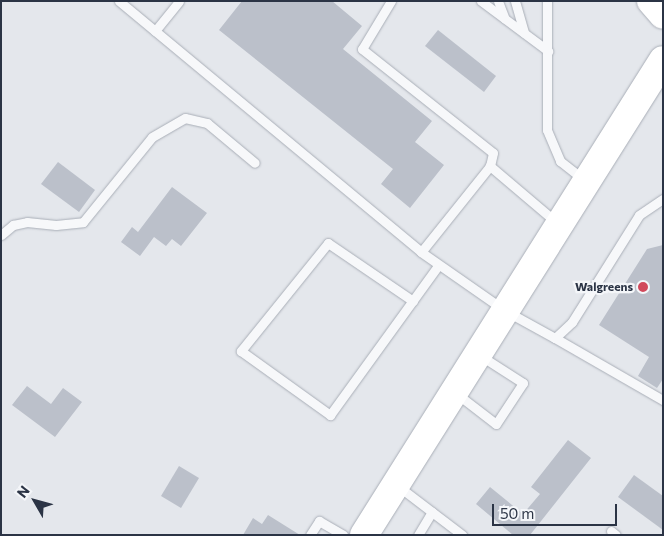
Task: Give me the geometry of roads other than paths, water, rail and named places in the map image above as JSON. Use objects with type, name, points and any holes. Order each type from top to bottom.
[{"type":"main road","points":[[651,1],[663,15]]},
{"type":"main road","points":[[364,535],[584,180],[663,60]]},
{"type":"lane","points":[[119,1],[438,266],[504,310],[663,400]]},
{"type":"lane","points":[[156,31],[179,1]]},
{"type":"lane","points":[[391,1],[362,49],[493,153],[490,166],[421,252]]},
{"type":"lane","points":[[480,1],[548,50]]},
{"type":"lane","points":[[498,1],[505,19]]},
{"type":"lane","points":[[515,1],[524,33]]},
{"type":"lane","points":[[546,1],[548,50],[547,130],[552,148],[560,161],[584,180]]},
{"type":"lane","points":[[1,235],[13,225],[27,222],[56,225],[83,222],[152,137],[184,118],[207,123],[256,163]]},
{"type":"lane","points":[[490,166],[558,223]]},
{"type":"lane","points":[[555,338],[572,322],[639,215],[663,198]]},
{"type":"lane","points":[[413,301],[328,243],[241,351],[330,415],[413,301],[438,266]]},
{"type":"lane","points":[[453,391],[496,424],[523,383],[477,354]]},
{"type":"lane","points":[[395,485],[462,535]]},
{"type":"lane","points":[[418,535],[432,512]]},
{"type":"lane","points":[[310,535],[319,521],[344,535]]},
{"type":"place","name":"Walgreens","points":[[643,287]]}]
